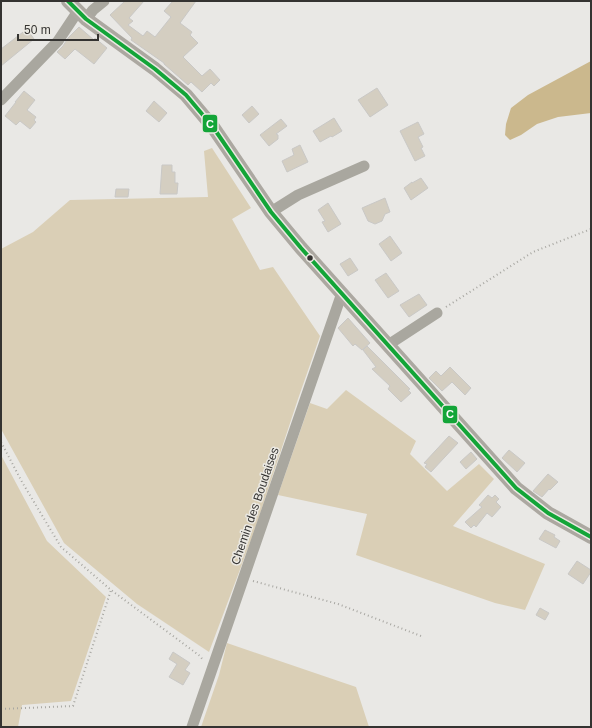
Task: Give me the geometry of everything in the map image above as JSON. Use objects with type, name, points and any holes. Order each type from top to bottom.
[{"type":"main road","points":[[77,10],[155,69],[186,95],[213,127],[272,212],[301,248],[516,488],[548,513],[591,537]]},
{"type":"street","points":[[1,100],[58,41],[77,10],[93,10],[104,1]]},
{"type":"street","points":[[272,212],[298,195],[364,166]]},
{"type":"street","name":"Chemin des Boudaises","points":[[192,727],[213,670],[342,293]]},
{"type":"street","points":[[388,345],[437,313]]},
{"type":"path","points":[[437,313],[533,252],[591,228]]},
{"type":"path","points":[[1,442],[22,482],[61,547],[111,590],[200,656],[213,670]]},
{"type":"path","points":[[244,578],[338,604],[422,636]]},
{"type":"path","points":[[1,708],[73,706],[111,590]]},
{"type":"shaded area","points":[[591,61],[591,113],[558,117],[537,124],[521,135],[510,140],[505,135],[506,124],[511,108],[528,95]]},
{"type":"shaded area","points":[[212,148],[251,208],[232,219],[260,270],[273,267],[320,336],[253,535],[209,652],[137,604],[64,543],[1,429],[1,249],[33,232],[70,200],[208,197],[204,151]]},
{"type":"shaded area","points":[[346,390],[416,441],[410,454],[447,491],[479,464],[494,479],[453,526],[545,564],[525,610],[495,603],[356,555],[367,514],[278,495],[310,403],[327,409]]},
{"type":"shaded area","points":[[1,455],[47,541],[106,597],[71,701],[22,705],[18,727],[1,727]]},
{"type":"shaded area","points":[[227,643],[356,687],[369,727],[201,727],[219,675]]},
{"type":"building","points":[[125,1],[144,1],[129,18],[133,21],[128,25],[143,36],[147,31],[155,37],[171,17],[164,11],[173,1],[196,1],[180,23],[192,32],[190,35],[198,43],[183,57],[202,76],[210,69],[220,80],[214,86],[211,83],[202,92],[191,82],[188,85],[164,63],[131,40],[132,38],[110,15]]},
{"type":"building","points":[[79,27],[94,40],[95,38],[107,48],[94,64],[75,49],[65,59],[57,52]]},
{"type":"building","points":[[27,29],[34,39],[1,66],[1,49]]},
{"type":"building","points":[[377,88],[388,105],[370,117],[358,100]]},
{"type":"building","points":[[24,91],[35,100],[27,110],[36,117],[34,120],[36,122],[30,129],[20,121],[16,125],[5,116]]},
{"type":"building","points":[[154,101],[167,113],[159,122],[146,111]]},
{"type":"building","points":[[252,106],[259,114],[249,123],[242,115]]},
{"type":"building","points":[[334,118],[342,131],[320,142],[313,131]]},
{"type":"building","points":[[281,119],[287,126],[276,134],[278,135],[278,139],[269,146],[260,135]]},
{"type":"building","points":[[418,122],[424,134],[418,137],[423,147],[421,148],[425,156],[415,161],[400,131]]},
{"type":"building","points":[[300,145],[308,162],[287,172],[282,161],[294,155],[292,149]]},
{"type":"building","points":[[162,165],[172,165],[172,172],[175,172],[175,183],[178,183],[177,194],[160,194]]},
{"type":"building","points":[[421,178],[428,188],[411,200],[404,188]]},
{"type":"building","points":[[116,189],[129,189],[128,197],[115,197]]},
{"type":"building","points":[[385,198],[390,212],[385,214],[382,221],[375,224],[368,221],[362,208]]},
{"type":"building","points":[[328,203],[341,224],[328,232],[322,222],[325,221],[318,210]]},
{"type":"building","points":[[390,236],[402,253],[391,261],[379,244]]},
{"type":"building","points":[[350,258],[358,270],[348,276],[340,264]]},
{"type":"building","points":[[386,273],[399,291],[388,298],[375,280]]},
{"type":"building","points":[[419,294],[427,305],[409,317],[400,305]]},
{"type":"building","points":[[348,318],[370,343],[362,350],[355,344],[353,346],[338,328]]},
{"type":"building","points":[[367,346],[410,389],[408,390],[411,393],[401,402],[388,389],[390,386],[372,369],[376,367],[363,350]]},
{"type":"building","points":[[450,367],[471,388],[465,395],[452,382],[442,391],[429,378],[436,371],[441,376]]},
{"type":"building","points":[[449,436],[458,443],[431,472],[425,467],[427,464],[424,463]]},
{"type":"building","points":[[509,450],[525,463],[517,472],[502,458]]},
{"type":"building","points":[[471,452],[477,459],[466,469],[460,462]]},
{"type":"building","points":[[548,474],[558,482],[542,497],[533,491]]},
{"type":"building","points":[[488,495],[492,498],[495,495],[499,499],[496,502],[501,507],[492,517],[487,513],[476,527],[474,525],[471,528],[465,522],[482,507],[479,505]]},
{"type":"building","points":[[545,530],[555,535],[554,537],[560,541],[556,548],[539,539]]},
{"type":"building","points":[[577,561],[591,570],[583,584],[568,574]]},
{"type":"building","points":[[540,608],[549,613],[545,620],[536,615]]},
{"type":"building","points":[[173,652],[190,663],[185,670],[190,673],[183,685],[169,677],[177,664],[169,659]]},
{"type":"transit line","name":"C","points":[[68,1],[86,19],[155,69],[186,95],[213,127],[271,212],[301,248],[516,488],[548,513],[591,537]]}]
